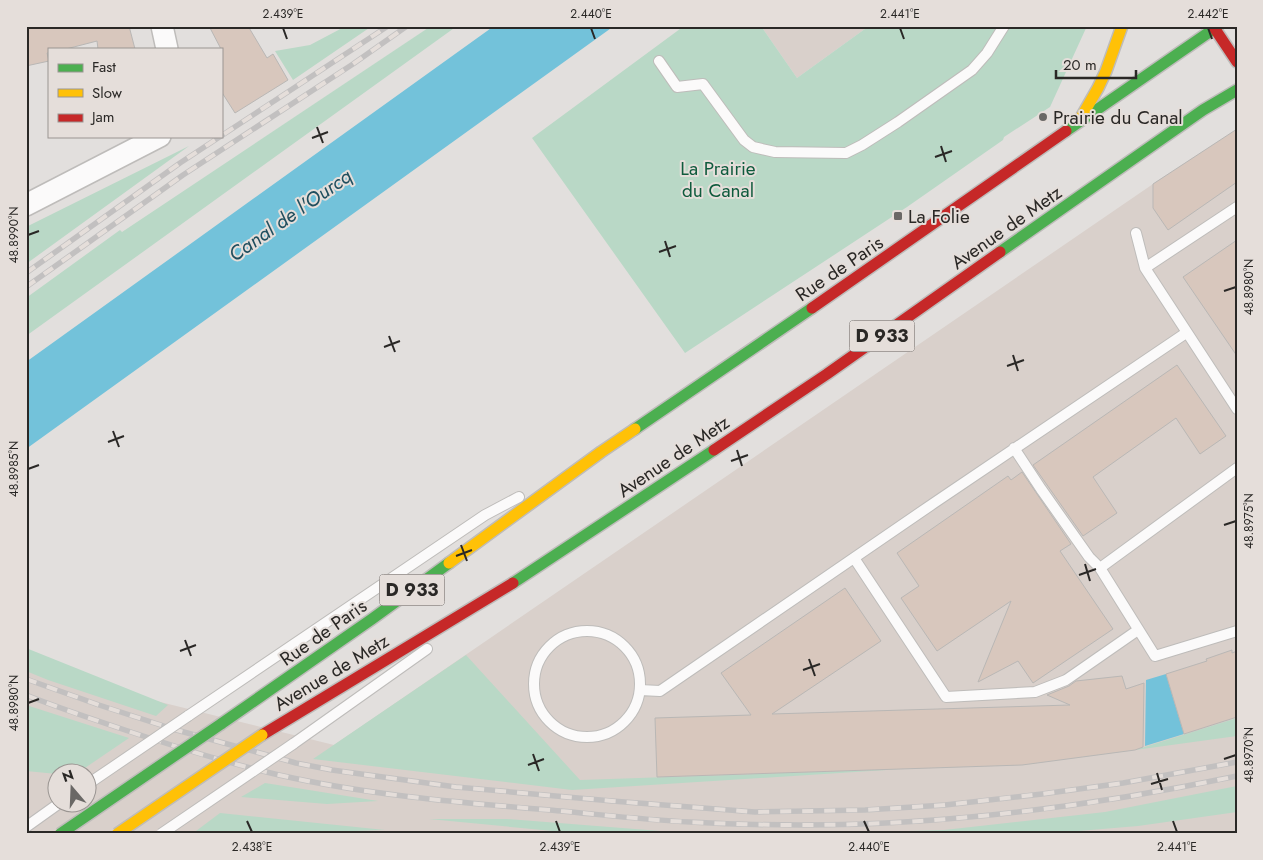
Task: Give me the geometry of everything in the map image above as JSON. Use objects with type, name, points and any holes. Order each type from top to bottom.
[{"type":"main road","points":[[1078,123],[1106,72],[1122,26]]},
{"type":"main road","points":[[1215,27],[1237,62]]},
{"type":"main road","name":"Rue de Paris","points":[[60,834],[372,619],[601,452],[908,242],[1215,27]]},
{"type":"main road","name":"Avenue de Metz","points":[[117,834],[262,735],[523,577],[826,374],[1203,110],[1237,90]]},
{"type":"street","points":[[162,26],[168,48]]},
{"type":"street","points":[[26,205],[156,138]]},
{"type":"lane","points":[[659,61],[677,88],[703,84],[744,140],[753,147],[775,152],[846,153],[898,122],[972,70],[987,53],[1004,26]]},
{"type":"lane","points":[[1145,268],[1237,207]]},
{"type":"lane","points":[[1136,233],[1145,268],[1237,409]]},
{"type":"lane","points":[[640,690],[660,692],[1014,448],[1186,333]]},
{"type":"lane","points":[[1014,448],[1089,557],[1100,568],[1155,656],[1237,631]]},
{"type":"lane","name":"Rue de Paris","points":[[98,777],[485,515],[601,452]]},
{"type":"lane","points":[[1100,568],[1237,468]]},
{"type":"lane","points":[[854,558],[946,697],[1035,692],[1066,680],[1138,630]]},
{"type":"lane","points":[[162,834],[408,664],[523,577]]},
{"type":"lane","points":[[590,631],[607,635],[622,644],[632,657],[639,673],[640,690],[635,707],[624,722],[610,732],[593,737],[575,736],[559,729],[546,718],[537,702],[533,685],[536,668],[544,652],[557,640],[572,633],[590,631]]},
{"type":"lane","points":[[26,826],[48,811]]},
{"type":"shaded area","points":[[761,26],[869,26],[797,78]]},
{"type":"shaded area","points":[[1230,134],[1237,134],[1237,834],[26,834],[26,654],[132,695],[334,745],[1153,184]]},
{"type":"green space","points":[[346,26],[372,26],[293,80],[275,51],[310,45]]},
{"type":"green space","points":[[431,26],[457,26],[26,336],[26,298],[120,230],[122,232]]},
{"type":"green space","name":"La Prairie du Canal","points":[[684,26],[761,26],[797,78],[869,26],[1087,26],[1050,107],[1004,137],[1003,140],[907,207],[685,353],[532,138]]},
{"type":"green space","points":[[189,146],[26,264],[26,227]]},
{"type":"green space","points":[[26,648],[168,705],[156,716],[48,680],[26,671]]},
{"type":"green space","points":[[466,655],[580,780],[902,769],[572,790],[313,759]]},
{"type":"green space","points":[[26,705],[129,738],[94,762],[48,762],[48,773],[26,771]]},
{"type":"green space","points":[[1237,718],[1237,736],[1135,750]]},
{"type":"green space","points":[[265,783],[378,801],[327,804],[241,797]]},
{"type":"green space","points":[[1237,786],[1237,812],[1138,826],[1043,834],[803,834],[944,830],[1105,812]]},
{"type":"green space","points":[[220,813],[385,830],[192,834]]},
{"type":"green space","points":[[429,819],[507,819],[673,832],[744,834],[584,834]]},
{"type":"water","name":"Canal de l'Ourcq","points":[[494,26],[614,26],[26,449],[26,362]]},
{"type":"water","points":[[1166,674],[1184,734],[1145,746],[1146,680]]},
{"type":"building","points":[[26,26],[129,26],[135,48],[98,48],[97,41],[70,48],[48,48],[48,61],[26,66]]},
{"type":"building","points":[[209,26],[248,26],[267,58],[273,54],[288,80],[235,113],[222,93],[222,48]]},
{"type":"building","points":[[1237,129],[1237,182],[1168,230],[1153,208],[1153,184]]},
{"type":"building","points":[[1237,240],[1237,356],[1183,277]]},
{"type":"building","points":[[1177,365],[1226,436],[1200,454],[1176,418],[1093,477],[1117,513],[1083,536],[1033,465]]},
{"type":"building","points":[[1022,472],[1071,544],[1060,551],[1113,629],[1033,683],[1018,661],[978,682],[1011,601],[937,651],[901,598],[919,586],[897,553],[1008,476],[1011,480]]},
{"type":"building","points":[[845,588],[881,641],[772,714],[1070,705],[1047,695],[1076,681],[1122,676],[1126,689],[1144,683],[1143,747],[1135,750],[1022,765],[657,777],[655,718],[751,715],[721,673]]},
{"type":"building","points":[[1232,650],[1232,653],[1237,651],[1237,717],[1184,734],[1166,674],[1207,661],[1206,659]]},
{"type":"railway","points":[[222,135],[388,26]]},
{"type":"railway","points":[[26,287],[183,175],[353,64],[407,26]]},
{"type":"railway","points":[[26,273],[218,138]]},
{"type":"railway","points":[[26,679],[173,729],[296,763],[332,770],[456,787],[755,812],[865,810],[945,805],[1123,783],[1237,762]]},
{"type":"railway","points":[[26,695],[163,743],[279,775],[384,794],[642,819],[732,824],[802,825],[911,822],[1075,805],[1237,776]]},
{"type":"traffic: fast","points":[[1066,131],[1218,26]]},
{"type":"traffic: fast","points":[[1000,252],[1203,110],[1237,90]]},
{"type":"traffic: fast","points":[[635,429],[812,308]]},
{"type":"traffic: fast","points":[[513,583],[714,450]]},
{"type":"traffic: fast","points":[[221,724],[449,563]]},
{"type":"traffic: fast","points":[[60,834],[221,724]]},
{"type":"traffic: slow","points":[[1082,116],[1106,71],[1122,26]]},
{"type":"traffic: slow","points":[[449,563],[635,429]]},
{"type":"traffic: slow","points":[[117,834],[262,735]]},
{"type":"traffic: jam","points":[[1213,26],[1237,62]]},
{"type":"traffic: jam","points":[[812,308],[1066,131]]},
{"type":"traffic: jam","points":[[714,450],[827,374],[1000,252]]},
{"type":"traffic: jam","points":[[262,735],[513,583]]},
{"type":"place","name":"Prairie du Canal","points":[[1043,117]]},
{"type":"place","name":"La Folie","points":[[898,216]]}]
